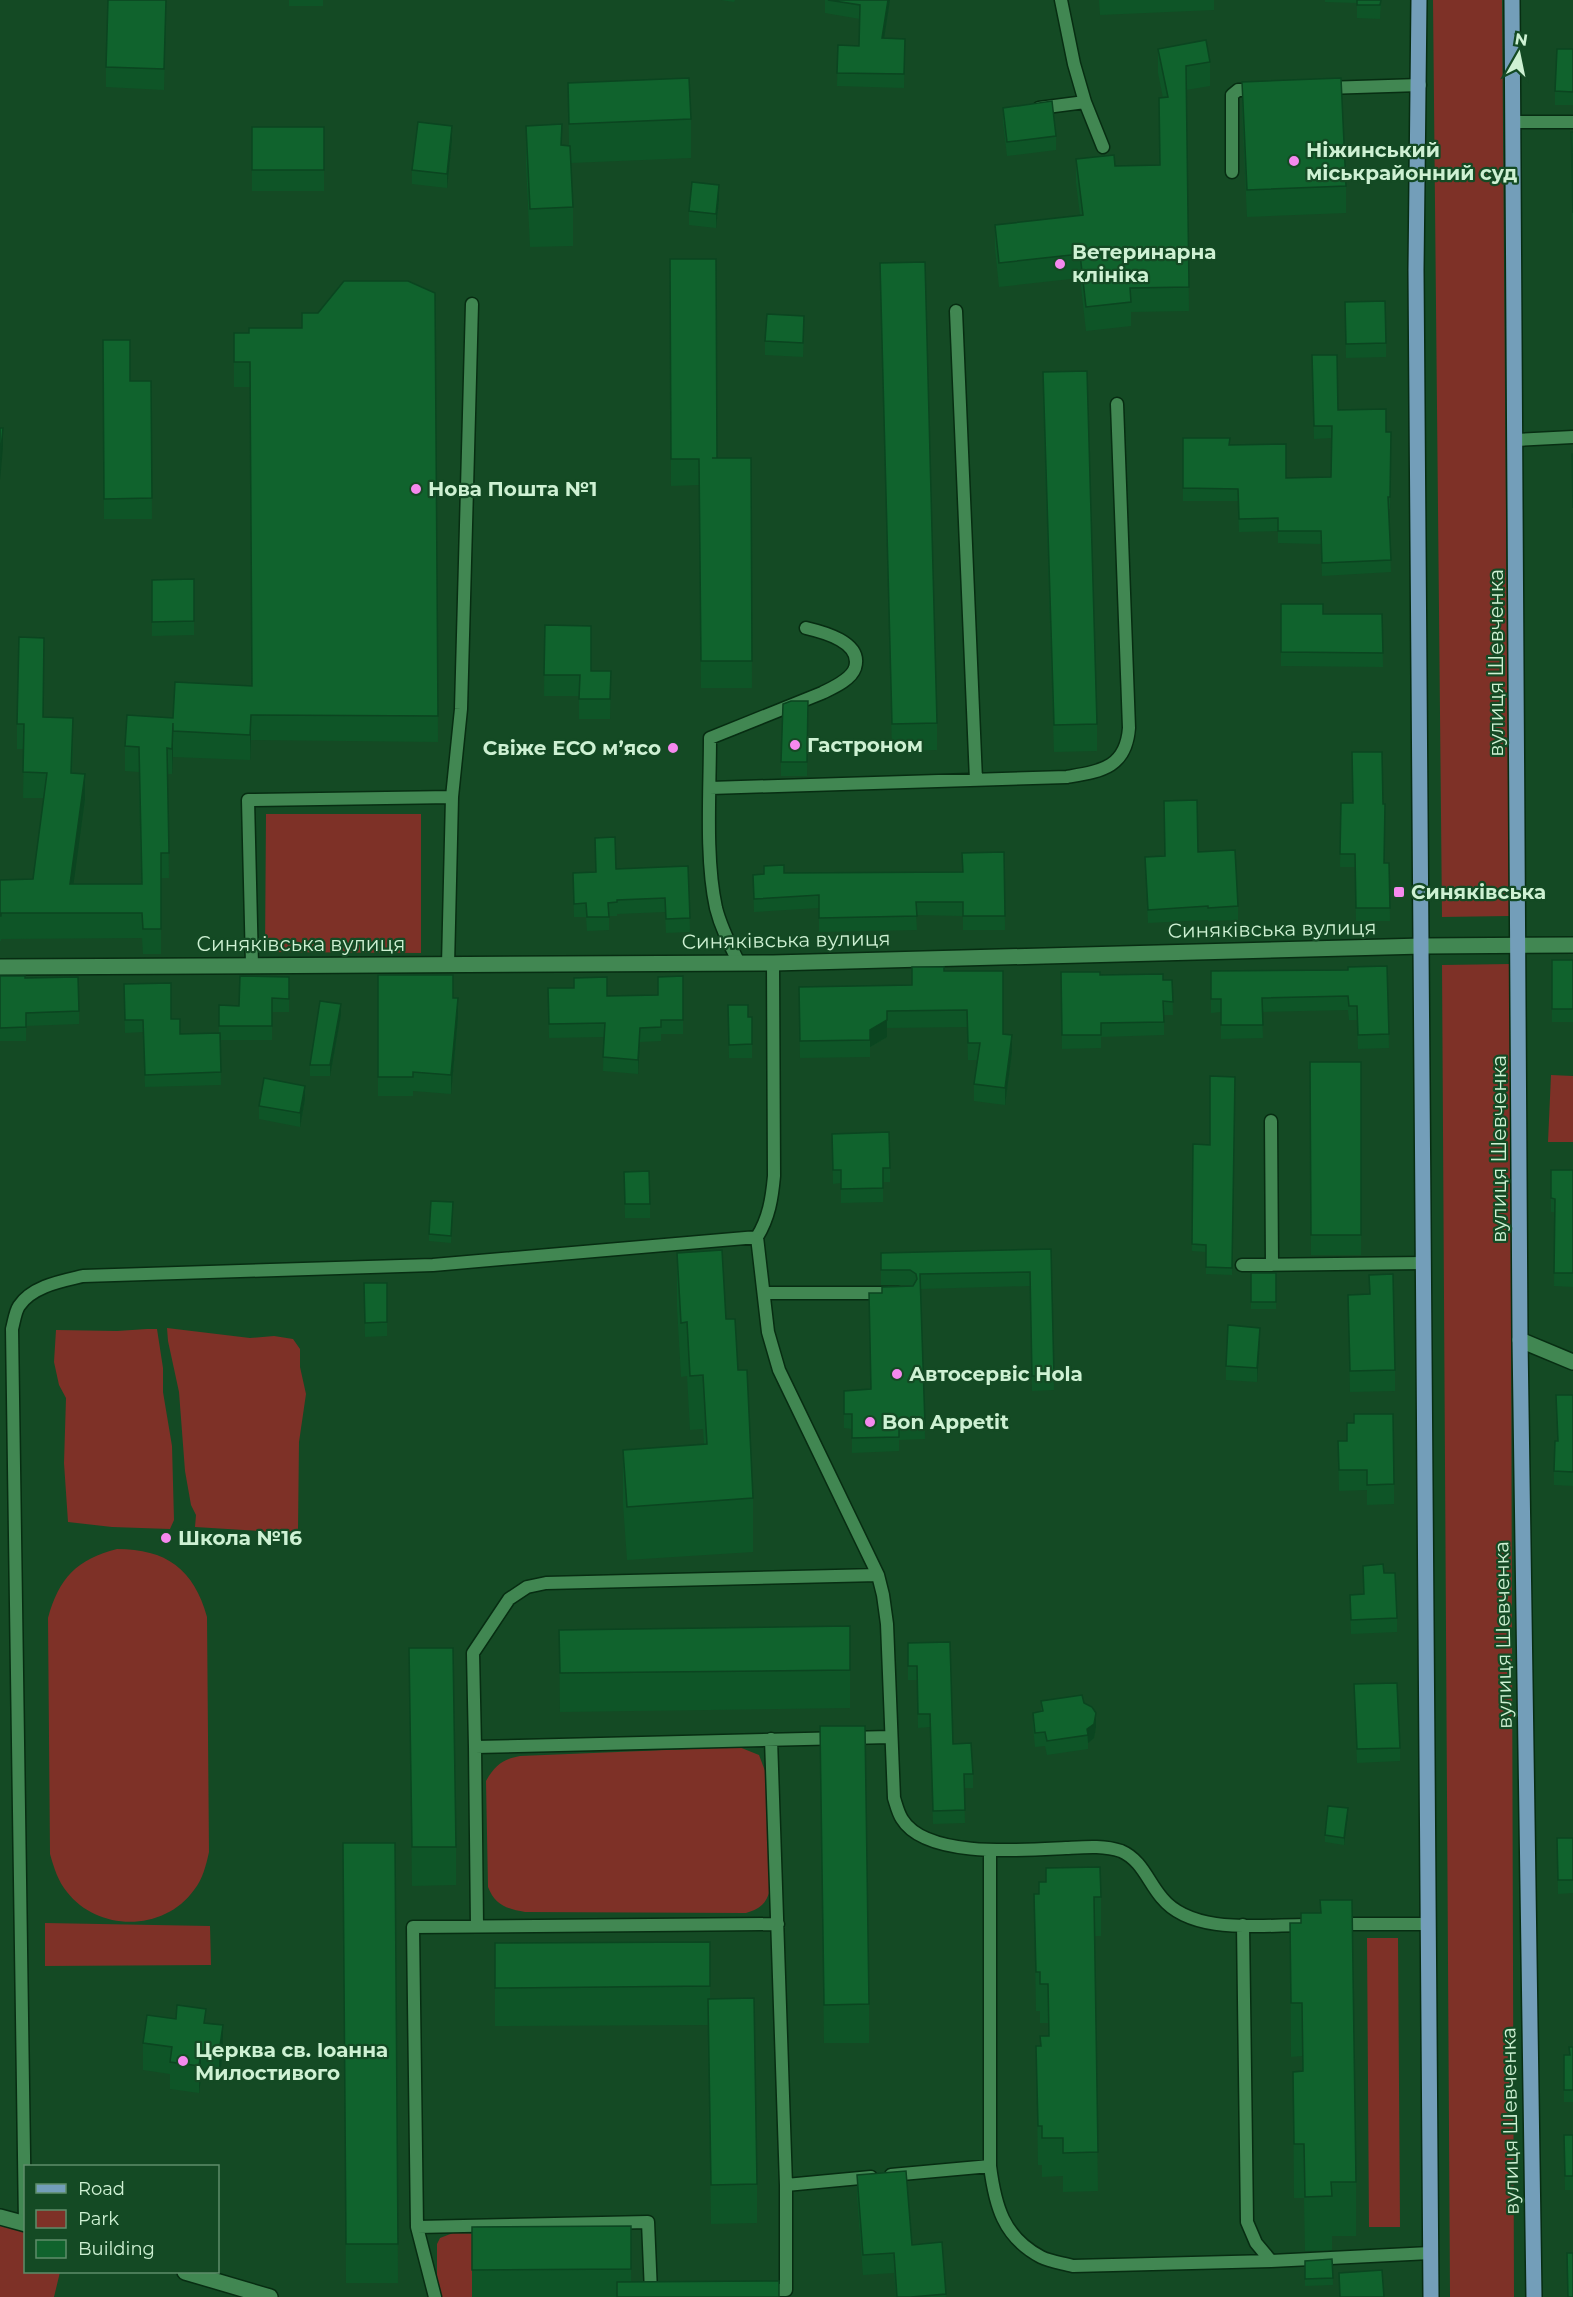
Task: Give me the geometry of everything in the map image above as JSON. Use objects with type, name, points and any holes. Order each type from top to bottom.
[{"type":"main road","points":[[1419,0],[1420,85],[1416,270],[1431,2297]]},
{"type":"main road","name":"вулиця Шевченка","points":[[1512,0],[1520,1340],[1534,2297]]},
{"type":"street","name":"Синяківська вулиця","points":[[0,967],[773,963],[1422,946],[1573,945]]},
{"type":"street","points":[[1520,1340],[1573,1362]]},
{"type":"street","points":[[0,2217],[24,2224]]},
{"type":"street","points":[[192,2273],[270,2297]]},
{"type":"lane","points":[[1061,0],[1074,64],[1085,102],[1103,147]]},
{"type":"lane","points":[[1317,88],[1420,85]]},
{"type":"lane","points":[[1232,172],[1232,95],[1238,90],[1272,90]]},
{"type":"lane","points":[[1031,109],[1085,102]]},
{"type":"lane","points":[[1513,122],[1573,122]]},
{"type":"lane","points":[[448,965],[452,797],[461,709],[472,304]]},
{"type":"lane","points":[[956,310],[976,780]]},
{"type":"lane","points":[[710,788],[1067,777],[1099,771],[1114,763],[1124,754],[1128,743],[1117,404]]},
{"type":"lane","points":[[1515,440],[1573,437]]},
{"type":"lane","points":[[739,963],[725,936],[716,907],[711,874],[710,738],[822,693],[839,684],[855,668],[855,656],[850,647],[824,632],[806,628]]},
{"type":"lane","points":[[252,966],[248,800],[452,797]]},
{"type":"lane","points":[[773,963],[774,1176],[771,1202],[764,1227],[757,1237],[768,1332],[779,1370],[878,1575],[887,1624],[894,1798],[902,1820],[919,1835],[940,1842],[990,1851],[1098,1847],[1120,1851],[1137,1861],[1163,1899],[1179,1913],[1198,1921],[1243,1925],[1428,1924]]},
{"type":"lane","points":[[1270,1121],[1272,1265]]},
{"type":"lane","points":[[24,2165],[13,1483],[12,1329],[18,1307],[30,1294],[54,1283],[83,1276],[434,1265],[757,1237]]},
{"type":"lane","points":[[1242,1265],[1424,1263]]},
{"type":"lane","points":[[764,1293],[909,1293]]},
{"type":"lane","points":[[477,1925],[473,1653],[509,1599],[527,1587],[546,1583],[878,1575]]},
{"type":"lane","points":[[475,1747],[890,1737]]},
{"type":"lane","points":[[752,2290],[786,2290],[786,2185],[771,1739]]},
{"type":"lane","points":[[990,1851],[990,2166],[993,2196],[1004,2223],[1020,2242],[1042,2257],[1073,2266],[1271,2261],[1430,2253]]},
{"type":"lane","points":[[435,2297],[417,2227],[413,1927],[778,1924]]},
{"type":"lane","points":[[1243,1925],[1247,2222],[1256,2243],[1271,2261]]},
{"type":"lane","points":[[786,2185],[990,2166]]},
{"type":"lane","points":[[417,2227],[648,2222],[651,2292],[663,2292]]},
{"type":"green space","points":[[1433,0],[1502,0],[1509,916],[1442,917]]},
{"type":"green space","points":[[266,814],[421,814],[421,953],[265,952]]},
{"type":"green space","points":[[1510,964],[1514,2297],[1450,2297],[1442,965]]},
{"type":"green space","points":[[1551,1075],[1573,1076],[1573,1142],[1548,1142]]},
{"type":"green space","points":[[167,1328],[250,1338],[274,1336],[293,1339],[300,1349],[300,1367],[306,1394],[299,1442],[298,1529],[290,1535],[195,1527],[196,1515],[191,1505],[185,1471],[179,1392]]},
{"type":"green space","points":[[157,1329],[163,1368],[163,1392],[172,1446],[174,1520],[170,1529],[112,1527],[68,1522],[64,1463],[66,1398],[59,1385],[54,1362],[56,1330]]},
{"type":"green space","points":[[117,1549],[150,1553],[176,1565],[194,1586],[207,1617],[209,1852],[207,1862],[197,1886],[181,1904],[166,1914],[149,1920],[131,1922],[113,1920],[80,1905],[61,1883],[50,1854],[48,1618],[58,1592],[72,1572],[91,1558]]},
{"type":"green space","points":[[739,1747],[759,1755],[767,1776],[770,1890],[767,1899],[759,1908],[746,1913],[525,1912],[502,1905],[494,1898],[488,1887],[486,1781],[496,1767],[504,1761],[520,1756]]},
{"type":"green space","points":[[45,1923],[210,1926],[211,1965],[45,1966]]},
{"type":"green space","points":[[1367,1938],[1398,1938],[1400,2227],[1369,2227]]},
{"type":"green space","points":[[0,2217],[24,2224],[24,2273],[60,2273],[54,2297],[0,2297]]},
{"type":"green space","points":[[453,2233],[484,2234],[472,2297],[437,2297],[437,2244],[440,2238]]},
{"type":"building","points":[[108,0],[166,0],[164,69],[106,67]]},
{"type":"building","points":[[828,0],[888,0],[882,38],[905,39],[904,74],[837,73],[838,45],[859,46],[860,5]]},
{"type":"building","points":[[1357,0],[1381,0],[1380,5],[1357,5]]},
{"type":"building","points":[[1206,40],[1210,62],[1186,66],[1189,287],[1130,288],[1131,302],[1086,307],[1080,254],[999,263],[995,225],[1083,215],[1076,159],[1114,155],[1115,166],[1160,165],[1159,98],[1168,97],[1158,49]]},
{"type":"building","points":[[1557,49],[1573,49],[1573,92],[1555,91]]},
{"type":"building","points":[[689,78],[691,119],[569,124],[568,83]]},
{"type":"building","name":"Ніжинський міськрайонний суд","points":[[1341,78],[1346,186],[1247,190],[1242,82]]},
{"type":"building","points":[[1052,101],[1056,136],[1007,142],[1003,108]]},
{"type":"building","points":[[418,122],[452,126],[447,174],[412,170]]},
{"type":"building","points":[[562,124],[561,145],[570,146],[573,207],[530,209],[526,126]]},
{"type":"building","points":[[252,127],[324,127],[324,170],[252,170]]},
{"type":"building","points":[[1571,132],[1573,132],[1573,213]]},
{"type":"building","points":[[692,182],[719,185],[716,214],[689,211]]},
{"type":"building","points":[[670,259],[716,259],[717,458],[751,458],[752,661],[701,661],[699,459],[671,459]]},
{"type":"building","points":[[925,262],[937,723],[892,724],[880,263]]},
{"type":"building","points":[[344,281],[408,281],[435,293],[438,716],[251,715],[250,735],[173,731],[173,723],[172,749],[167,748],[169,853],[161,853],[161,929],[143,929],[142,913],[1,913],[0,916],[0,880],[33,879],[47,773],[23,772],[24,724],[17,724],[19,637],[44,638],[43,717],[73,718],[71,773],[85,774],[70,884],[142,884],[139,747],[125,746],[127,715],[173,718],[175,682],[252,686],[250,362],[234,362],[234,333],[249,333],[249,328],[302,328],[302,313],[318,313]]},
{"type":"building","points":[[1385,301],[1386,343],[1346,344],[1345,302]]},
{"type":"building","points":[[767,314],[804,316],[803,343],[765,341]]},
{"type":"building","points":[[103,340],[130,340],[130,381],[151,381],[152,498],[104,499]]},
{"type":"building","points":[[1312,355],[1337,355],[1338,410],[1386,409],[1386,432],[1391,432],[1390,497],[1388,497],[1391,560],[1322,563],[1321,531],[1278,531],[1278,518],[1239,519],[1238,489],[1183,488],[1183,438],[1230,438],[1229,445],[1286,444],[1286,478],[1331,477],[1332,426],[1314,426]]},
{"type":"building","points":[[1087,371],[1097,724],[1054,725],[1043,372]]},
{"type":"building","points":[[0,428],[3,428],[0,460]]},
{"type":"building","points":[[1572,454],[1573,454],[1573,508]]},
{"type":"building","points":[[194,579],[194,621],[152,622],[152,580]]},
{"type":"building","points":[[1281,604],[1323,604],[1323,614],[1382,614],[1383,653],[1281,652]]},
{"type":"building","points":[[545,625],[591,626],[591,671],[611,671],[610,699],[579,699],[580,675],[544,675]]},
{"type":"building","name":"Гастроном","points":[[791,701],[808,701],[807,762],[781,762],[783,704]]},
{"type":"building","points":[[1352,752],[1382,752],[1383,804],[1385,804],[1384,863],[1389,863],[1390,908],[1356,908],[1355,854],[1340,854],[1341,803],[1353,803]]},
{"type":"building","points":[[1197,800],[1198,852],[1235,850],[1238,906],[1148,910],[1145,857],[1165,856],[1164,801]]},
{"type":"building","points":[[615,837],[616,869],[688,866],[690,918],[666,919],[665,898],[617,900],[617,902],[608,903],[609,917],[587,917],[586,903],[574,904],[573,873],[596,872],[595,838]]},
{"type":"building","points":[[1004,852],[1005,916],[963,916],[963,902],[916,902],[917,916],[819,918],[819,895],[754,899],[753,875],[764,874],[764,866],[784,865],[784,873],[963,872],[962,853]]},
{"type":"building","points":[[1552,960],[1573,960],[1573,1009],[1552,1009]]},
{"type":"building","points":[[1387,966],[1389,1034],[1358,1035],[1357,1006],[1349,1006],[1348,996],[1262,998],[1263,1025],[1221,1025],[1221,999],[1211,999],[1211,971],[1348,970],[1348,967]]},
{"type":"building","points":[[912,967],[944,967],[944,971],[1003,971],[1003,1034],[1012,1035],[1005,1088],[974,1084],[980,1043],[968,1043],[967,1010],[887,1011],[887,1020],[870,1030],[870,1040],[800,1041],[799,987],[912,985]]},
{"type":"building","points":[[1061,972],[1100,972],[1100,975],[1163,974],[1163,980],[1172,980],[1173,1002],[1163,1001],[1164,1022],[1101,1023],[1101,1035],[1062,1035]]},
{"type":"building","points":[[378,975],[453,975],[453,998],[458,998],[451,1075],[413,1072],[413,1077],[378,1077]]},
{"type":"building","points":[[0,976],[78,977],[79,1011],[26,1013],[26,1027],[0,1028]]},
{"type":"building","points":[[240,976],[289,977],[289,999],[272,998],[272,1026],[219,1026],[219,1005],[239,1006]]},
{"type":"building","points":[[683,976],[683,1020],[661,1020],[661,1027],[640,1028],[638,1060],[603,1057],[605,1023],[549,1024],[548,988],[574,988],[574,978],[607,977],[607,996],[658,995],[658,977]]},
{"type":"building","points":[[171,983],[171,1019],[180,1019],[180,1034],[220,1033],[221,1072],[145,1075],[143,1020],[125,1020],[124,984]]},
{"type":"building","points":[[320,1001],[341,1004],[330,1065],[310,1065]]},
{"type":"building","points":[[728,1005],[748,1005],[748,1017],[752,1017],[752,1044],[729,1045]]},
{"type":"building","points":[[1310,1062],[1361,1062],[1361,1235],[1311,1235]]},
{"type":"building","points":[[1210,1076],[1235,1077],[1232,1268],[1206,1267],[1206,1245],[1192,1244],[1193,1144],[1210,1145]]},
{"type":"building","points":[[264,1078],[305,1086],[300,1113],[259,1106]]},
{"type":"building","points":[[889,1132],[890,1168],[883,1168],[883,1188],[841,1189],[841,1170],[833,1170],[832,1134]]},
{"type":"building","points":[[1551,1170],[1573,1170],[1573,1273],[1554,1273],[1555,1199],[1551,1198]]},
{"type":"building","points":[[649,1171],[650,1204],[625,1204],[624,1172]]},
{"type":"building","points":[[431,1201],[453,1202],[451,1236],[429,1234]]},
{"type":"building","points":[[1051,1249],[1054,1376],[1032,1376],[1030,1272],[920,1274],[925,1425],[899,1425],[899,1437],[852,1438],[852,1414],[844,1414],[844,1391],[871,1389],[869,1293],[882,1293],[882,1287],[913,1286],[917,1279],[916,1274],[910,1270],[881,1270],[881,1253]]},
{"type":"building","points":[[722,1250],[726,1319],[735,1319],[738,1370],[747,1370],[753,1498],[627,1507],[623,1450],[707,1444],[703,1375],[690,1376],[687,1322],[681,1323],[677,1253]]},
{"type":"building","points":[[1251,1273],[1276,1273],[1276,1302],[1251,1302]]},
{"type":"building","points":[[1393,1274],[1395,1370],[1350,1371],[1348,1295],[1370,1294],[1369,1275]]},
{"type":"building","points":[[364,1283],[387,1283],[387,1322],[365,1323]]},
{"type":"building","points":[[1228,1325],[1260,1328],[1257,1368],[1226,1366]]},
{"type":"building","points":[[1556,1395],[1573,1395],[1573,1472],[1554,1471],[1555,1441],[1558,1441]]},
{"type":"building","points":[[1354,1414],[1393,1414],[1394,1484],[1367,1485],[1367,1470],[1339,1470],[1338,1441],[1347,1441],[1347,1423],[1354,1423]]},
{"type":"building","points":[[1383,1564],[1384,1573],[1395,1573],[1397,1618],[1351,1620],[1350,1595],[1364,1594],[1363,1566]]},
{"type":"building","points":[[850,1626],[850,1670],[560,1673],[559,1630]]},
{"type":"building","points":[[950,1642],[953,1744],[971,1743],[973,1774],[964,1774],[965,1810],[933,1811],[930,1714],[918,1714],[917,1666],[908,1666],[908,1643]]},
{"type":"building","points":[[409,1648],[453,1648],[456,1847],[412,1847]]},
{"type":"building","points":[[1397,1683],[1400,1748],[1357,1749],[1354,1684]]},
{"type":"building","points":[[1082,1695],[1084,1703],[1092,1707],[1096,1713],[1094,1724],[1087,1729],[1088,1735],[1047,1741],[1045,1732],[1035,1733],[1033,1713],[1043,1711],[1041,1701]]},
{"type":"building","points":[[820,1726],[865,1726],[869,2004],[824,2005]]},
{"type":"building","points":[[1328,1806],[1348,1808],[1344,1838],[1325,1835]]},
{"type":"building","points":[[1557,1838],[1573,1838],[1573,1880],[1558,1880]]},
{"type":"building","points":[[343,1843],[395,1843],[398,2244],[346,2244]]},
{"type":"building","points":[[1100,1867],[1101,1897],[1094,1897],[1098,2152],[1063,2153],[1063,2138],[1042,2138],[1042,2126],[1038,2126],[1036,2046],[1041,2046],[1040,2036],[1049,2036],[1048,1984],[1040,1984],[1040,1972],[1036,1972],[1034,1894],[1039,1894],[1039,1882],[1046,1882],[1046,1868]]},
{"type":"building","points":[[1320,1900],[1352,1900],[1356,2182],[1331,2182],[1332,2196],[1305,2197],[1304,2144],[1294,2144],[1293,2072],[1303,2071],[1302,2003],[1291,2003],[1290,1923],[1301,1923],[1301,1913],[1321,1913]]},
{"type":"building","points":[[710,1942],[710,1986],[495,1988],[495,1943]]},
{"type":"building","points":[[754,1998],[757,2184],[711,2185],[708,1999]]},
{"type":"building","points":[[177,2005],[206,2009],[204,2023],[223,2025],[219,2053],[201,2051],[199,2066],[170,2062],[172,2047],[143,2043],[147,2015],[176,2019]]},
{"type":"building","points":[[1569,2047],[1573,2047],[1573,2090],[1564,2090],[1564,2055],[1570,2055]]},
{"type":"building","points":[[1564,2135],[1573,2135],[1573,2176],[1565,2176]]},
{"type":"building","points":[[906,2171],[912,2245],[942,2242],[946,2294],[897,2297],[894,2253],[863,2255],[857,2175]]},
{"type":"building","points":[[631,2226],[631,2269],[472,2270],[472,2227]]},
{"type":"building","points":[[1567,2253],[1573,2253],[1573,2297],[1568,2297]]},
{"type":"building","points":[[1332,2259],[1333,2278],[1305,2279],[1305,2261]]},
{"type":"building","points":[[1382,2270],[1384,2297],[1340,2297],[1339,2273]]},
{"type":"building","points":[[779,2281],[779,2297],[617,2297],[617,2282]]},
{"type":"place","name":"Ніжинський міськрайонний суд","points":[[1294,161]]},
{"type":"place","name":"Ветеринарна клініка","points":[[1060,264]]},
{"type":"place","name":"Нова Пошта №1","points":[[416,489]]},
{"type":"place","name":"Гастроном","points":[[795,745]]},
{"type":"place","name":"Свіже ECO м’ясо","points":[[673,748]]},
{"type":"place","name":"Синяківська","points":[[1399,892]]},
{"type":"place","name":"Автосервіс Hola","points":[[897,1374]]},
{"type":"place","name":"Bon Appetit","points":[[870,1422]]},
{"type":"place","name":"Школа №16","points":[[166,1538]]},
{"type":"place","name":"Церква св. Іоанна Милостивого","points":[[183,2061]]}]
